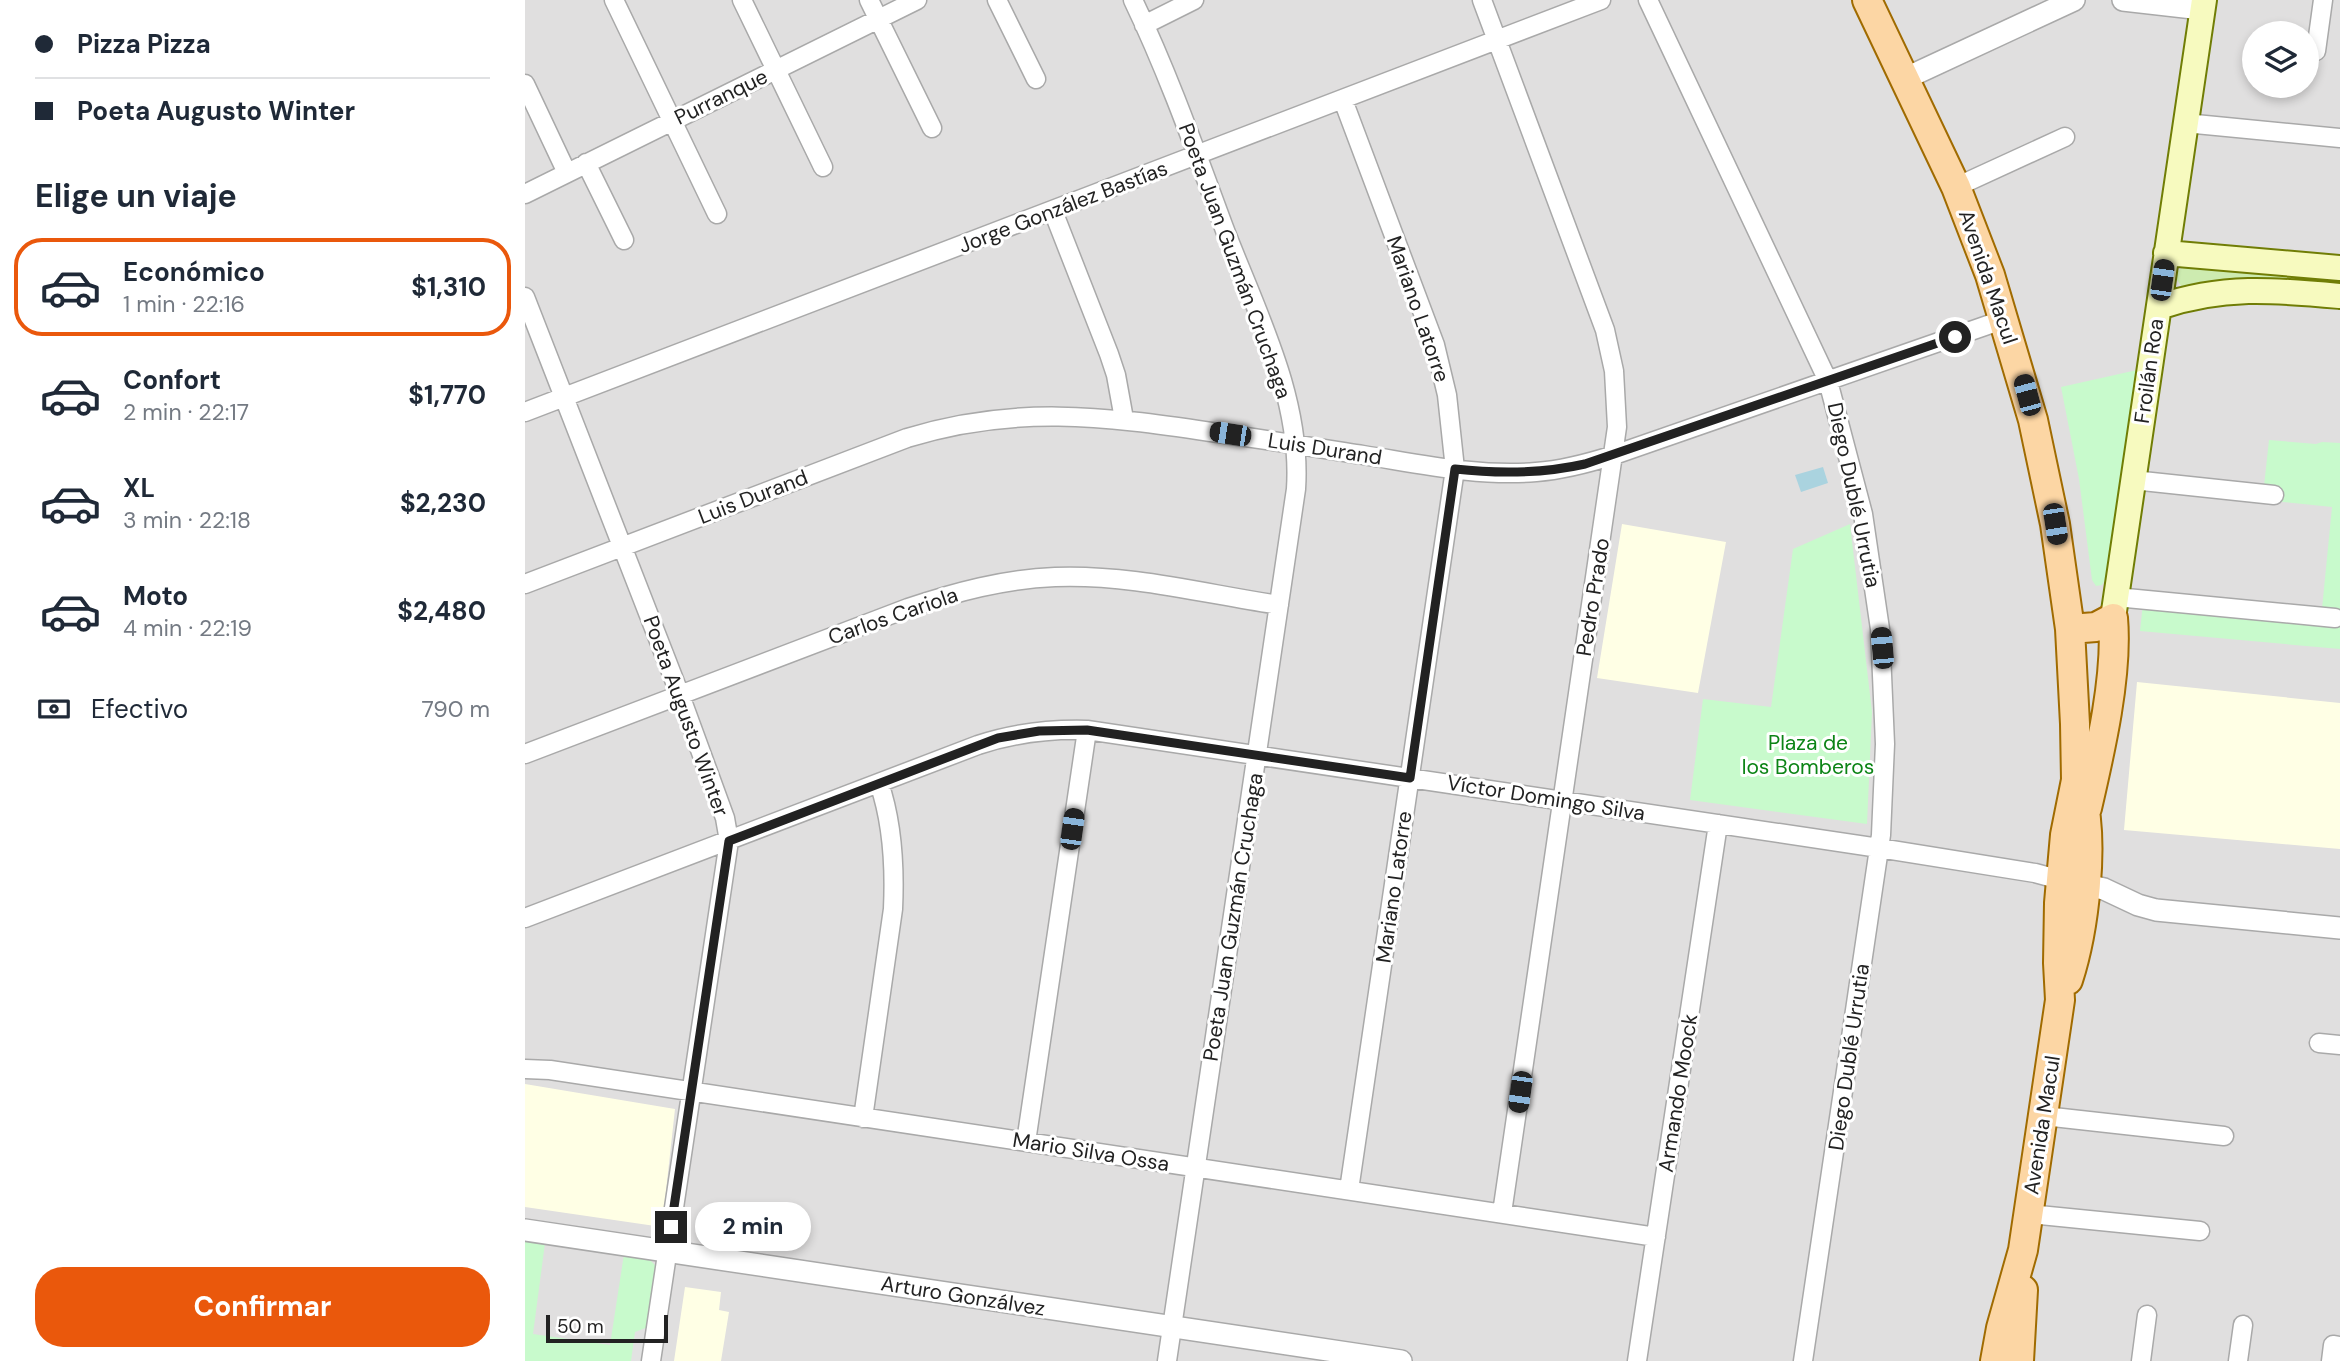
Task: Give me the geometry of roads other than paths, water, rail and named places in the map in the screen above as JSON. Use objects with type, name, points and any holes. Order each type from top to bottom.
[{"type":"main road","name":"Avenida Macul","points":[[1867,0],[1956,187],[2005,319],[2045,471],[2070,629],[2076,780],[2086,814],[2058,962],[2060,1000],[2029,1214],[2023,1250],[2001,1328],[1995,1361]]},
{"type":"main road","name":"Froilán Roa","points":[[2115,607],[2203,4]]},
{"type":"main road","points":[[2166,253],[2340,268]]},
{"type":"main road","points":[[2159,307],[2197,295],[2235,290],[2340,296]]},
{"type":"main road","points":[[2070,629],[2096,627],[2115,607]]},
{"type":"main road","points":[[2086,814],[2103,731],[2114,651],[2115,607]]},
{"type":"main road","name":"Avenida Macul","points":[[2073,882],[2068,815],[2076,780]]},
{"type":"main road","name":"Avenida Macul","points":[[2019,1361],[2023,1250]]},
{"type":"street","points":[[614,0],[717,214]]},
{"type":"street","points":[[742,0],[823,167]]},
{"type":"street","points":[[869,0],[932,128]]},
{"type":"street","name":"Purranque","points":[[525,194],[918,0]]},
{"type":"street","points":[[997,0],[1036,79]]},
{"type":"street","name":"Poeta Juan Guzmán Cruchaga","points":[[1133,0],[1197,156],[1277,365],[1292,418],[1296,444],[1296,489],[1167,1361]]},
{"type":"street","points":[[1144,25],[1194,0]]},
{"type":"street","name":"Pedro Prado","points":[[1482,0],[1605,330],[1614,371],[1616,399],[1614,455],[1502,1213]]},
{"type":"street","name":"Jorge González Bastías","points":[[525,412],[1601,0]]},
{"type":"street","name":"Diego Dublé Urrutia","points":[[1648,0],[1828,380],[1863,514],[1880,629],[1885,744],[1879,848],[1804,1361]]},
{"type":"street","points":[[1904,79],[2074,0]]},
{"type":"street","points":[[2123,0],[2203,4]]},
{"type":"street","points":[[2319,29],[2323,0]]},
{"type":"street","points":[[525,84],[567,173]]},
{"type":"street","name":"Mariano Latorre","points":[[1343,100],[1435,345],[1447,395],[1455,469],[1349,1190]]},
{"type":"street","points":[[2185,123],[2340,138]]},
{"type":"street","points":[[1956,187],[2064,137]]},
{"type":"street","points":[[586,163],[624,240]]},
{"type":"street","points":[[1053,211],[1109,354],[1124,419]]},
{"type":"street","name":"Poeta Augusto Winter","points":[[525,297],[680,695],[725,818],[729,841],[652,1361]]},
{"type":"street","name":"Luis Durand","points":[[525,584],[907,438],[934,429],[977,421],[1023,416],[1124,419],[1455,469],[1512,474],[1539,472],[1585,464],[1614,455],[2005,319]]},
{"type":"street","points":[[2133,480],[2274,495]]},
{"type":"street","name":"Carlos Cariola","points":[[525,754],[908,608],[1002,583],[1053,577],[1102,578],[1279,604]]},
{"type":"street","points":[[2115,607],[2335,618]]},
{"type":"street","points":[[1026,1142],[1087,730]]},
{"type":"street","name":"Víctor Domingo Silva","points":[[525,918],[998,738],[1039,731],[1087,730],[2035,873],[2113,892],[2138,905],[2156,910],[2340,928]]},
{"type":"street","points":[[863,1118],[893,909],[891,830],[879,783]]},
{"type":"street","name":"Armando Moock","points":[[1637,1361],[1718,824]]},
{"type":"street","points":[[2319,1043],[2340,1045]]},
{"type":"street","name":"Mario Silva Ossa","points":[[525,1069],[550,1070],[1656,1237]]},
{"type":"street","points":[[2044,1116],[2224,1136]]},
{"type":"street","points":[[2029,1214],[2200,1231]]},
{"type":"street","name":"Arturo Gonzálvez","points":[[525,1230],[1401,1361]]},
{"type":"street","points":[[2141,1361],[2147,1315]]},
{"type":"street","points":[[2238,1361],[2243,1325]]},
{"type":"water","points":[[1823,467],[1828,483],[1801,492],[1795,475]]},
{"type":"park label","name":"Plaza de los Bomberos","points":[[1808,755]]}]
